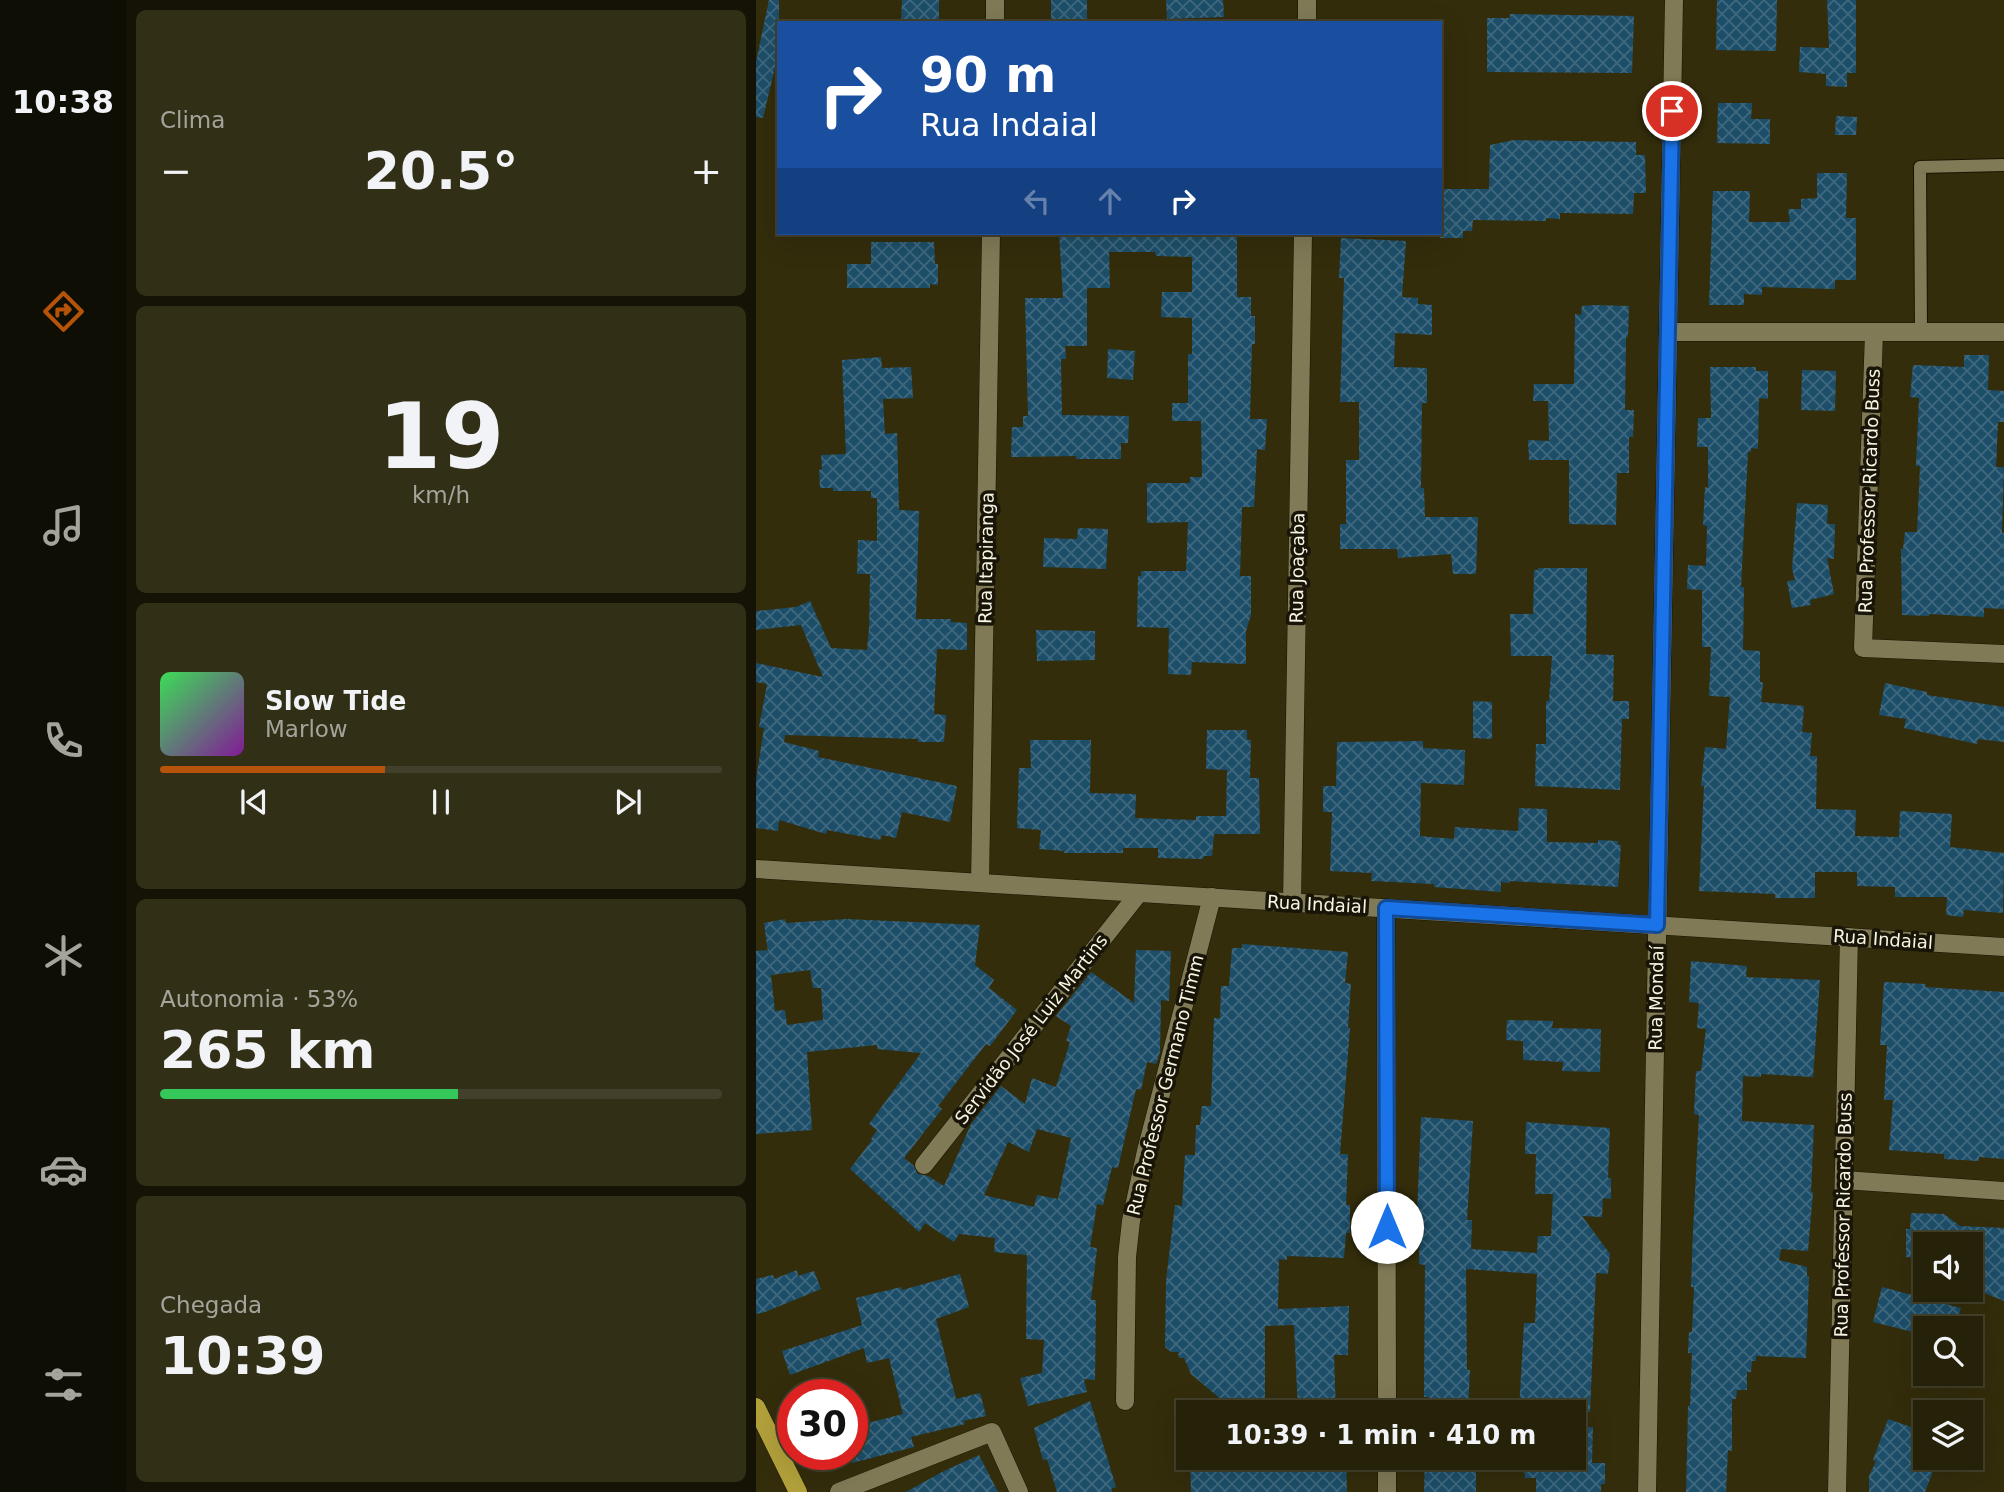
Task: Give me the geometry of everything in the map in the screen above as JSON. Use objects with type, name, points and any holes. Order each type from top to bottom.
[{"type":"main road","points":[[756,1407],[798,1492]]},
{"type":"street","points":[[995,0],[995,21]]},
{"type":"street","points":[[1307,0],[1307,21]]},
{"type":"street","name":"Rua Mondaí","points":[[1647,1492],[1674,0]]},
{"type":"street","name":"Rua Itapiranga","points":[[980,883],[991,235]]},
{"type":"street","name":"Rua Joaçaba","points":[[1292,903],[1303,235]]},
{"type":"street","points":[[1668,332],[2004,332]]},
{"type":"street","name":"Rua Professor Ricardo Buss","points":[[1874,333],[1863,648],[2004,654]]},
{"type":"street","name":"Rua Indaial","points":[[756,869],[2004,947]]},
{"type":"street","name":"Servidão José Luiz Martins","points":[[923,1165],[1139,893]]},
{"type":"street","name":"Rua Professor Germano Timm","points":[[1125,1401],[1130,1221],[1212,898]]},
{"type":"street","points":[[1386,908],[1387,1400]]},
{"type":"street","name":"Rua Professor Ricardo Buss","points":[[1837,1492],[1849,937]]},
{"type":"street","points":[[1844,1180],[2004,1191]]},
{"type":"street","points":[[839,1492],[992,1432],[1019,1492]]},
{"type":"street","points":[[1387,1470],[1387,1492]]},
{"type":"lane","points":[[1922,332],[1920,167],[2004,165]]},
{"type":"building","points":[[769,0],[779,0],[777,59],[763,118],[756,117],[756,62]]},
{"type":"building","points":[[902,0],[939,0],[939,21],[901,21]]},
{"type":"building","points":[[1051,0],[1087,0],[1087,21],[1051,21]]},
{"type":"building","points":[[1166,0],[1223,0],[1224,17],[1167,19]]},
{"type":"building","points":[[1717,0],[1777,0],[1776,51],[1716,50]]},
{"type":"building","points":[[1827,0],[1856,0],[1856,73],[1847,73],[1847,87],[1826,86],[1826,74],[1799,72],[1800,47],[1829,48]]},
{"type":"building","points":[[1510,14],[1634,16],[1632,73],[1487,72],[1487,18],[1510,18]]},
{"type":"building","points":[[1718,103],[1752,103],[1751,119],[1770,119],[1770,144],[1717,143]]},
{"type":"building","points":[[1836,116],[1857,117],[1856,135],[1835,135]]},
{"type":"building","points":[[1514,140],[1636,142],[1636,155],[1645,155],[1646,193],[1634,193],[1633,214],[1560,213],[1560,219],[1546,218],[1546,221],[1473,220],[1472,231],[1463,231],[1463,238],[1440,238],[1442,189],[1489,189],[1490,145]]},
{"type":"building","points":[[1817,173],[1847,173],[1846,218],[1856,218],[1856,280],[1835,280],[1835,289],[1762,287],[1762,295],[1744,294],[1744,305],[1709,305],[1713,191],[1750,191],[1749,222],[1790,222],[1788,209],[1801,209],[1801,199],[1817,198]]},
{"type":"building","points":[[1059,235],[1237,237],[1237,297],[1251,297],[1251,316],[1255,316],[1250,419],[1267,419],[1265,450],[1257,449],[1254,507],[1242,507],[1240,576],[1251,576],[1251,615],[1246,631],[1246,664],[1192,662],[1191,675],[1168,674],[1169,628],[1137,627],[1138,576],[1141,576],[1141,571],[1186,571],[1188,522],[1147,523],[1147,483],[1190,483],[1190,477],[1202,477],[1201,421],[1172,421],[1172,403],[1188,403],[1188,354],[1192,354],[1192,318],[1161,317],[1162,292],[1192,292],[1192,257],[1156,256],[1155,252],[1109,252],[1110,288],[1087,288],[1087,346],[1065,346],[1066,359],[1061,359],[1062,415],[1129,416],[1128,443],[1121,443],[1121,459],[1076,459],[1076,456],[1011,457],[1012,427],[1023,427],[1023,416],[1028,416],[1025,298],[1063,298]]},
{"type":"building","points":[[1341,238],[1406,241],[1402,297],[1418,298],[1418,304],[1432,305],[1432,335],[1395,333],[1394,367],[1427,368],[1427,403],[1422,403],[1421,488],[1424,488],[1425,517],[1478,517],[1476,574],[1453,574],[1451,554],[1398,558],[1397,549],[1340,549],[1340,524],[1346,524],[1346,460],[1359,460],[1359,402],[1340,402],[1344,278],[1339,278]]},
{"type":"building","points":[[871,242],[934,242],[938,285],[930,284],[930,288],[847,288],[847,264],[871,264]]},
{"type":"building","points":[[1582,306],[1629,306],[1625,410],[1634,410],[1633,437],[1629,437],[1629,473],[1617,473],[1616,525],[1569,524],[1569,460],[1529,460],[1528,440],[1549,441],[1548,401],[1533,401],[1534,384],[1574,384],[1575,314],[1581,315]]},
{"type":"building","points":[[1108,349],[1135,351],[1133,380],[1107,378]]},
{"type":"building","points":[[1964,355],[1989,355],[1988,390],[2004,391],[2004,422],[1998,422],[1996,467],[2004,467],[2004,609],[1984,608],[1984,617],[1902,615],[1901,549],[1905,532],[1917,532],[1920,466],[1916,466],[1919,398],[1910,397],[1913,365],[1964,367]]},
{"type":"building","points":[[881,357],[882,368],[911,367],[913,398],[883,399],[885,434],[897,433],[899,510],[919,511],[916,619],[951,619],[951,622],[967,623],[967,650],[937,649],[934,714],[946,715],[944,742],[785,735],[784,742],[819,751],[818,757],[957,786],[950,822],[902,812],[896,838],[882,835],[880,840],[827,830],[826,834],[779,820],[778,831],[756,828],[756,780],[764,728],[759,727],[767,684],[756,682],[756,663],[823,677],[801,625],[756,630],[756,611],[796,607],[810,601],[831,648],[867,650],[870,574],[857,574],[858,540],[877,541],[877,498],[871,498],[871,491],[833,491],[833,488],[820,488],[819,470],[822,469],[821,455],[846,454],[842,360]]},
{"type":"building","points":[[1710,367],[1756,367],[1756,371],[1768,371],[1768,399],[1759,398],[1758,449],[1751,448],[1751,452],[1748,452],[1741,587],[1744,587],[1743,650],[1760,651],[1760,682],[1763,682],[1761,702],[1804,706],[1802,732],[1812,733],[1810,756],[1817,756],[1816,809],[1856,810],[1855,836],[1899,837],[1900,811],[1952,814],[1950,847],[2004,853],[2003,913],[1964,910],[1963,917],[1946,915],[1947,897],[1895,897],[1895,887],[1857,886],[1857,872],[1815,872],[1815,898],[1775,898],[1775,894],[1699,891],[1704,786],[1701,786],[1705,747],[1726,749],[1730,697],[1709,696],[1711,647],[1702,647],[1702,590],[1687,589],[1688,565],[1706,566],[1707,526],[1703,525],[1705,487],[1708,488],[1708,447],[1697,447],[1698,418],[1711,418]]},
{"type":"building","points":[[1802,370],[1836,371],[1835,411],[1801,410]]},
{"type":"building","points":[[1797,503],[1828,505],[1827,524],[1835,524],[1834,559],[1827,558],[1834,594],[1810,600],[1811,605],[1792,608],[1787,581],[1795,580],[1792,569]]},
{"type":"building","points":[[1078,528],[1108,529],[1106,569],[1043,567],[1044,538],[1077,539]]},
{"type":"building","points":[[1587,568],[1586,654],[1614,655],[1613,701],[1629,701],[1629,719],[1622,719],[1620,790],[1535,786],[1536,744],[1546,744],[1546,701],[1549,701],[1552,656],[1511,656],[1510,614],[1533,614],[1534,570]]},
{"type":"building","points":[[1036,630],[1095,631],[1095,660],[1037,661]]},
{"type":"building","points":[[1885,683],[1927,692],[1927,695],[2004,707],[2004,742],[1978,739],[1977,744],[1904,728],[1906,719],[1879,715]]},
{"type":"building","points":[[1473,701],[1492,702],[1492,739],[1473,738]]},
{"type":"building","points":[[1207,730],[1247,730],[1247,740],[1251,740],[1250,778],[1259,778],[1260,834],[1214,834],[1212,856],[1204,856],[1203,859],[1158,858],[1158,848],[1123,848],[1123,853],[1064,853],[1039,849],[1041,830],[1017,828],[1019,768],[1031,768],[1030,740],[1091,740],[1090,793],[1136,794],[1135,818],[1196,820],[1196,816],[1226,816],[1227,770],[1206,769]]},
{"type":"building","points":[[1423,741],[1423,748],[1465,750],[1464,785],[1421,783],[1420,836],[1454,839],[1455,827],[1518,831],[1519,808],[1547,809],[1547,842],[1618,841],[1618,845],[1621,845],[1618,887],[1510,881],[1501,882],[1501,892],[1434,887],[1434,884],[1371,881],[1372,873],[1330,871],[1332,812],[1323,812],[1323,786],[1336,786],[1337,742]]},
{"type":"building","points":[[785,919],[786,923],[846,919],[980,925],[975,965],[994,980],[989,988],[1017,1010],[990,1046],[986,1044],[938,1106],[942,1109],[904,1158],[913,1165],[918,1174],[928,1176],[944,1186],[971,1124],[1001,1086],[1025,1104],[1032,1078],[1056,1087],[1070,1042],[1066,1041],[1071,1026],[1056,1016],[1091,972],[1134,1003],[1136,950],[1171,951],[1169,1001],[1161,1000],[1160,1052],[1156,1064],[1147,1062],[1141,1090],[1136,1089],[1118,1168],[1112,1167],[1103,1205],[1097,1204],[1090,1247],[1097,1248],[1091,1300],[1096,1300],[1095,1380],[1084,1379],[1087,1392],[1028,1406],[1020,1378],[1042,1373],[1044,1340],[1026,1339],[1027,1255],[994,1252],[995,1238],[959,1234],[954,1242],[925,1223],[919,1232],[850,1169],[877,1130],[869,1124],[921,1053],[877,1049],[877,1045],[807,1052],[812,1130],[756,1134],[756,951],[768,950],[764,923]],"holes":[[[770,968],[771,975],[810,970],[813,988],[821,988],[823,1020],[787,1025],[785,1010],[775,1011]],[[1037,1129],[1071,1138],[1058,1199],[1037,1195],[1034,1207],[984,1195],[1008,1142],[1029,1152]]]},
{"type":"building","points":[[1242,944],[1348,952],[1345,983],[1351,984],[1350,1028],[1340,1154],[1348,1154],[1346,1205],[1350,1205],[1350,1233],[1346,1233],[1344,1258],[1287,1256],[1287,1260],[1279,1259],[1278,1309],[1349,1306],[1348,1355],[1334,1355],[1336,1400],[1297,1400],[1294,1325],[1265,1326],[1265,1400],[1222,1400],[1191,1374],[1184,1358],[1179,1358],[1178,1352],[1171,1352],[1165,1347],[1166,1281],[1175,1205],[1182,1206],[1185,1155],[1195,1155],[1196,1125],[1200,1125],[1202,1106],[1211,1106],[1214,1018],[1220,1018],[1221,986],[1229,986],[1232,948],[1242,948]]},
{"type":"building","points":[[1691,961],[1747,966],[1746,977],[1820,980],[1813,1077],[1761,1074],[1761,1077],[1743,1076],[1742,1121],[1814,1125],[1813,1192],[1808,1251],[1781,1249],[1779,1260],[1807,1267],[1809,1277],[1806,1358],[1756,1356],[1756,1361],[1752,1361],[1751,1372],[1747,1372],[1747,1390],[1737,1390],[1736,1399],[1732,1399],[1732,1451],[1728,1450],[1726,1492],[1686,1492],[1692,1353],[1688,1353],[1689,1332],[1692,1332],[1694,1287],[1691,1287],[1699,1115],[1694,1114],[1696,1071],[1701,1071],[1706,1029],[1697,1028],[1699,1003],[1689,1002]]},
{"type":"building","points":[[1884,982],[2004,992],[2004,1159],[1944,1159],[1944,1154],[1889,1150],[1893,1100],[1884,1100],[1887,1045],[1880,1045]]},
{"type":"building","points":[[1507,1020],[1553,1021],[1552,1028],[1601,1029],[1600,1072],[1562,1071],[1563,1062],[1523,1060],[1523,1041],[1506,1040]]},
{"type":"building","points":[[1421,1117],[1473,1121],[1467,1220],[1472,1220],[1471,1249],[1537,1253],[1538,1236],[1551,1236],[1553,1194],[1535,1194],[1536,1154],[1525,1154],[1526,1122],[1610,1128],[1608,1178],[1611,1178],[1611,1199],[1603,1198],[1602,1217],[1582,1216],[1610,1254],[1608,1274],[1596,1273],[1590,1412],[1586,1412],[1586,1400],[1520,1400],[1524,1323],[1535,1323],[1537,1274],[1466,1269],[1469,1400],[1429,1400],[1429,1397],[1424,1397],[1425,1265],[1419,1264],[1420,1216],[1417,1216]]},
{"type":"building","points":[[1911,1213],[1944,1214],[1960,1226],[2004,1228],[2004,1301],[1983,1292],[1983,1232],[1913,1232],[1913,1258],[1906,1257],[1906,1229],[1910,1229]]},
{"type":"building","points":[[797,1270],[798,1276],[814,1271],[821,1289],[756,1314],[756,1279],[773,1275],[774,1279]]},
{"type":"building","points":[[960,1274],[969,1307],[936,1319],[956,1399],[980,1393],[986,1416],[911,1437],[914,1447],[868,1459],[868,1423],[903,1414],[889,1358],[867,1363],[864,1348],[790,1375],[782,1351],[862,1325],[856,1298],[901,1287],[902,1290]]},
{"type":"building","points":[[1882,1287],[1913,1295],[1913,1302],[1938,1302],[1961,1308],[1959,1316],[1913,1316],[1913,1332],[1873,1322]]},
{"type":"building","points":[[1090,1401],[1116,1487],[1111,1489],[1112,1492],[1057,1492],[1047,1459],[1043,1460],[1034,1428]]},
{"type":"building","points":[[1888,1419],[1913,1428],[1913,1470],[1933,1470],[1925,1492],[1869,1492],[1869,1476],[1876,1461],[1873,1460]]},
{"type":"building","points":[[1586,1427],[1593,1427],[1592,1463],[1605,1463],[1605,1484],[1601,1484],[1601,1492],[1536,1492],[1536,1478],[1525,1478],[1524,1470],[1586,1470]]},
{"type":"building","points":[[979,1455],[998,1492],[906,1492],[942,1472]]},
{"type":"building","points":[[1190,1470],[1346,1470],[1347,1492],[1191,1492]]},
{"type":"building","points":[[1425,1470],[1476,1470],[1476,1492],[1424,1492]]},
{"type":"route","points":[[1387,1227],[1386,908],[1657,925],[1672,111]]}]
